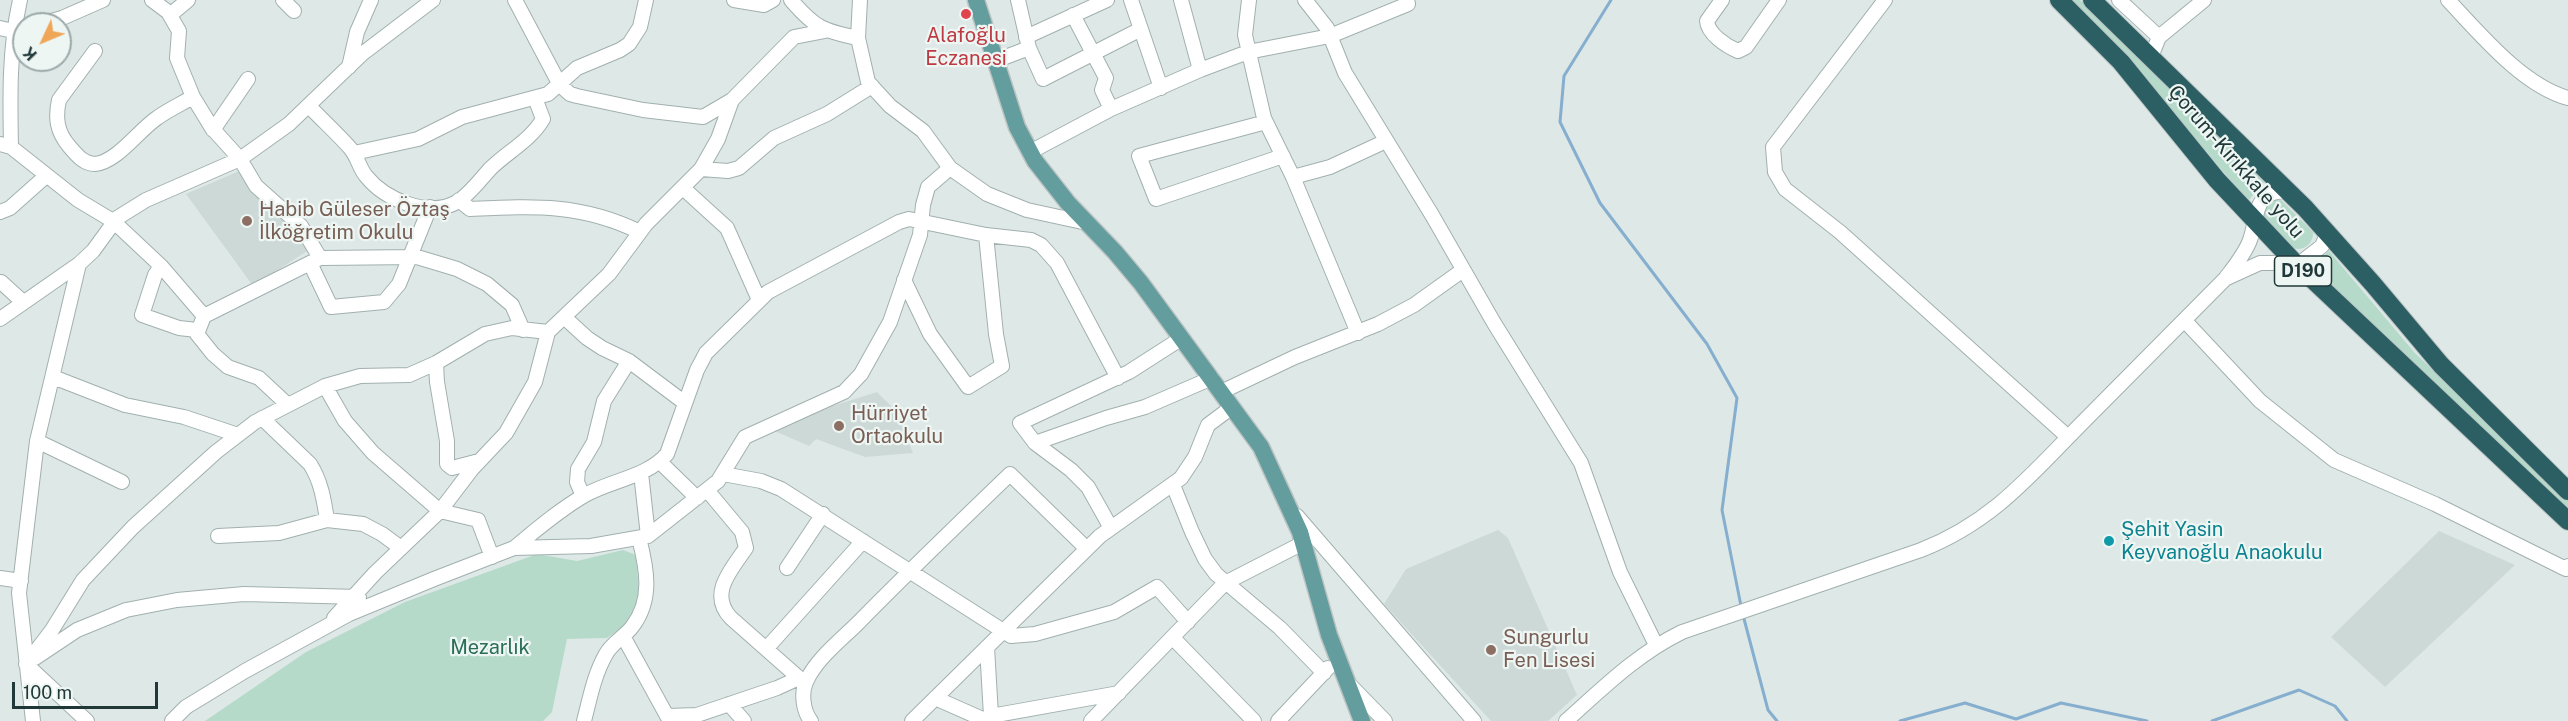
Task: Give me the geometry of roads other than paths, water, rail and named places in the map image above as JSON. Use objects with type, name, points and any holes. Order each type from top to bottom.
[{"type":"highway","name":"Çorum-Kırıkkale yolu","points":[[2059,0],[2121,62],[2217,180],[2295,263],[2568,521]]},
{"type":"highway","name":"Çorum-Kırıkkale yolu","points":[[2092,0],[2328,232],[2441,365],[2568,491]]},
{"type":"main road","points":[[976,0],[1017,127],[1030,152],[1068,203],[1115,252],[1182,338],[1261,447],[1303,543],[1329,634],[1362,721]]},
{"type":"street","points":[[72,14],[103,0]]},
{"type":"street","points":[[152,0],[170,15],[178,31],[177,58],[193,97],[213,130],[240,159],[256,186],[301,226],[331,307],[384,302],[399,284],[430,207]]},
{"type":"street","points":[[170,15],[188,0]]},
{"type":"street","points":[[283,0],[294,11]]},
{"type":"street","points":[[349,67],[357,32],[371,0]]},
{"type":"street","points":[[0,320],[79,264],[93,251],[113,221],[146,200],[240,159],[289,124],[362,54],[433,0]]},
{"type":"street","points":[[515,0],[560,85],[570,94],[643,110],[703,117],[732,100],[794,37],[825,32],[858,38]]},
{"type":"street","points":[[354,153],[418,139],[462,117],[548,94],[577,68],[629,44],[640,27],[646,0]]},
{"type":"street","points":[[734,0],[764,5],[773,0]]},
{"type":"street","points":[[791,0],[805,17],[825,32]]},
{"type":"street","points":[[861,0],[858,38],[868,82],[890,106],[923,130],[950,168],[987,194],[1027,210],[1087,223]]},
{"type":"street","points":[[1018,0],[1027,43],[1043,79],[1141,29]]},
{"type":"street","points":[[995,61],[1074,15],[1107,0]]},
{"type":"street","points":[[1131,0],[1161,88]]},
{"type":"street","points":[[1181,0],[1200,70]]},
{"type":"street","points":[[1249,0],[1245,28],[1248,52],[1266,122],[1293,177],[1358,333]]},
{"type":"street","points":[[1305,0],[1327,28],[1345,73],[1581,463],[1620,572],[1656,645]]},
{"type":"street","points":[[1030,152],[1111,109],[1200,70],[1248,52],[1330,36],[1408,4],[1407,0]]},
{"type":"street","points":[[1722,0],[1707,21],[1708,27],[1712,33],[1738,51],[1746,47],[1779,0]]},
{"type":"street","points":[[1885,0],[1773,147],[1774,172],[1785,189],[1840,232],[2068,437]]},
{"type":"street","points":[[2120,0],[2159,37]]},
{"type":"street","points":[[2448,0],[2522,72],[2551,93],[2568,98]]},
{"type":"street","points":[[2151,57],[2159,37],[2196,2]]},
{"type":"street","points":[[1074,15],[1106,78],[1102,90],[1111,109]]},
{"type":"street","points":[[12,29],[6,146],[78,200],[113,221],[161,266],[204,316]]},
{"type":"street","points":[[95,51],[59,99],[57,106],[61,137],[83,160],[92,164],[105,161],[120,152],[156,118],[193,97]]},
{"type":"street","points":[[213,130],[248,79]]},
{"type":"street","points":[[701,169],[728,171],[739,168],[774,138],[827,114],[872,86]]},
{"type":"street","points":[[309,106],[354,153],[366,176],[384,192],[420,207],[430,207],[448,206],[459,200],[493,166],[525,141],[540,124],[543,116],[535,98]]},
{"type":"street","points":[[328,626],[355,595],[440,511],[479,461],[506,432],[535,382],[548,332],[609,274],[640,232],[701,169],[718,139],[732,100]]},
{"type":"street","points":[[1266,122],[1139,156],[1156,200],[1283,156]]},
{"type":"street","points":[[1293,177],[1330,167],[1386,141]]},
{"type":"street","points":[[514,548],[591,546],[644,537],[718,481],[745,437],[844,392],[861,374],[890,322],[920,235],[928,187],[950,168]]},
{"type":"street","points":[[0,212],[10,208],[46,176]]},
{"type":"street","points":[[683,188],[727,228],[759,300]]},
{"type":"street","points":[[1566,721],[1624,668],[1656,645],[1710,621],[1921,550],[1964,530],[2003,502],[2225,279],[2246,249],[2251,238],[2254,219],[2264,198],[2277,191],[2288,191]]},
{"type":"street","points":[[459,200],[470,209],[562,207],[616,220],[640,232]]},
{"type":"street","points":[[172,721],[186,707],[328,626],[375,603],[514,548],[583,496],[613,481],[650,470],[667,454],[706,353],[759,300],[780,283],[807,273],[899,222],[909,219],[986,236],[1031,240],[1041,245],[1057,263],[1118,378]]},
{"type":"street","points":[[2225,279],[2260,263],[2295,263],[2304,260],[2317,251],[2328,232]]},
{"type":"street","points":[[904,280],[930,334],[968,387],[1002,366],[996,334],[986,236]]},
{"type":"street","points":[[288,405],[259,378],[228,367],[213,354],[197,330],[204,316],[315,260],[410,257],[457,269],[487,284],[512,304],[523,330]]},
{"type":"street","points":[[33,721],[19,593],[37,441],[79,264]]},
{"type":"street","points":[[161,266],[155,275],[142,315],[179,328],[197,330]]},
{"type":"street","points":[[1035,443],[1106,418],[1216,385],[1358,333],[1413,305],[1463,270]]},
{"type":"street","points":[[0,281],[23,302]]},
{"type":"street","points":[[0,281],[0,287]]},
{"type":"street","points":[[564,316],[602,348],[629,361],[685,403]]},
{"type":"street","points":[[2184,320],[2260,401],[2334,460],[2435,504],[2566,568],[2568,566]]},
{"type":"street","points":[[26,664],[52,630],[82,580],[133,527],[238,435],[262,418],[325,386],[360,376],[409,375],[436,363],[486,334],[512,328],[548,332]]},
{"type":"street","points":[[1111,528],[1088,487],[1071,470],[1035,443],[1020,423],[1118,378],[1182,338]]},
{"type":"street","points":[[583,496],[577,482],[578,469],[594,442],[604,401],[629,361]]},
{"type":"street","points":[[436,363],[447,441],[447,464],[452,468],[479,461]]},
{"type":"street","points":[[53,377],[125,405],[184,417],[238,435]]},
{"type":"street","points":[[325,386],[345,421],[373,453],[440,511],[478,520],[492,557]]},
{"type":"street","points":[[912,721],[1086,548],[1181,478],[1195,457],[1208,425],[1232,407]]},
{"type":"street","points":[[262,418],[315,472],[322,492],[327,520]]},
{"type":"street","points":[[37,441],[122,482]]},
{"type":"street","points":[[660,462],[702,494],[741,532],[746,548],[722,583],[720,595],[723,606],[731,618],[803,679],[804,702],[811,721]]},
{"type":"street","points":[[584,721],[595,677],[607,652],[634,625],[644,603],[648,585],[641,473]]},
{"type":"street","points":[[723,474],[761,481],[781,489],[1003,632],[1015,636],[1079,623],[1114,612],[1157,587],[1188,622]]},
{"type":"street","points":[[623,636],[667,716],[698,715],[803,679],[910,570],[1010,474],[1086,548]]},
{"type":"street","points":[[1173,484],[1205,559],[1225,583],[1280,628],[1324,673]]},
{"type":"street","points":[[1286,503],[1325,551],[1474,721]]},
{"type":"street","points":[[787,568],[823,514]]},
{"type":"street","points":[[218,536],[279,532],[327,520],[363,524],[401,548]]},
{"type":"street","points":[[766,649],[863,541]]},
{"type":"street","points":[[1091,721],[1225,583],[1303,543]]},
{"type":"street","points":[[0,578],[21,581]]},
{"type":"street","points":[[26,664],[77,630],[126,610],[177,600],[244,594],[355,595],[375,603]]},
{"type":"street","points":[[1173,638],[1254,721]]},
{"type":"street","points":[[987,647],[989,719]]},
{"type":"street","points":[[1278,721],[1338,658]]},
{"type":"street","points":[[26,664],[87,721]]},
{"type":"street","points":[[1347,682],[1385,721]]},
{"type":"street","points":[[935,698],[989,719],[1119,693]]},
{"type":"street","points":[[729,704],[744,721]]},
{"type":"waterway","points":[[1611,0],[1564,76],[1560,122],[1600,203],[1707,344],[1737,398],[1722,510],[1741,606]]},
{"type":"waterway","points":[[1743,615],[1768,710],[1777,721]]},
{"type":"waterway","points":[[2212,721],[2299,690],[2335,706],[2347,721]]},
{"type":"waterway","points":[[1900,721],[1965,703],[2016,719],[2061,703],[2147,721]]},
{"type":"place","name":"Alafoğlu Eczanesi","points":[[966,14]]},
{"type":"place","name":"Habib Güleser Öztaş İlköğretim Okulu","points":[[247,221]]},
{"type":"place","name":"Hürriyet Ortaokulu","points":[[839,426]]},
{"type":"place","name":"Şehit Yasin Keyvanoğlu Anaokulu","points":[[2109,541]]},
{"type":"place","name":"Sungurlu Fen Lisesi","points":[[1491,650]]},
{"type":"park label","name":"Mezarlık","points":[[490,648]]}]
